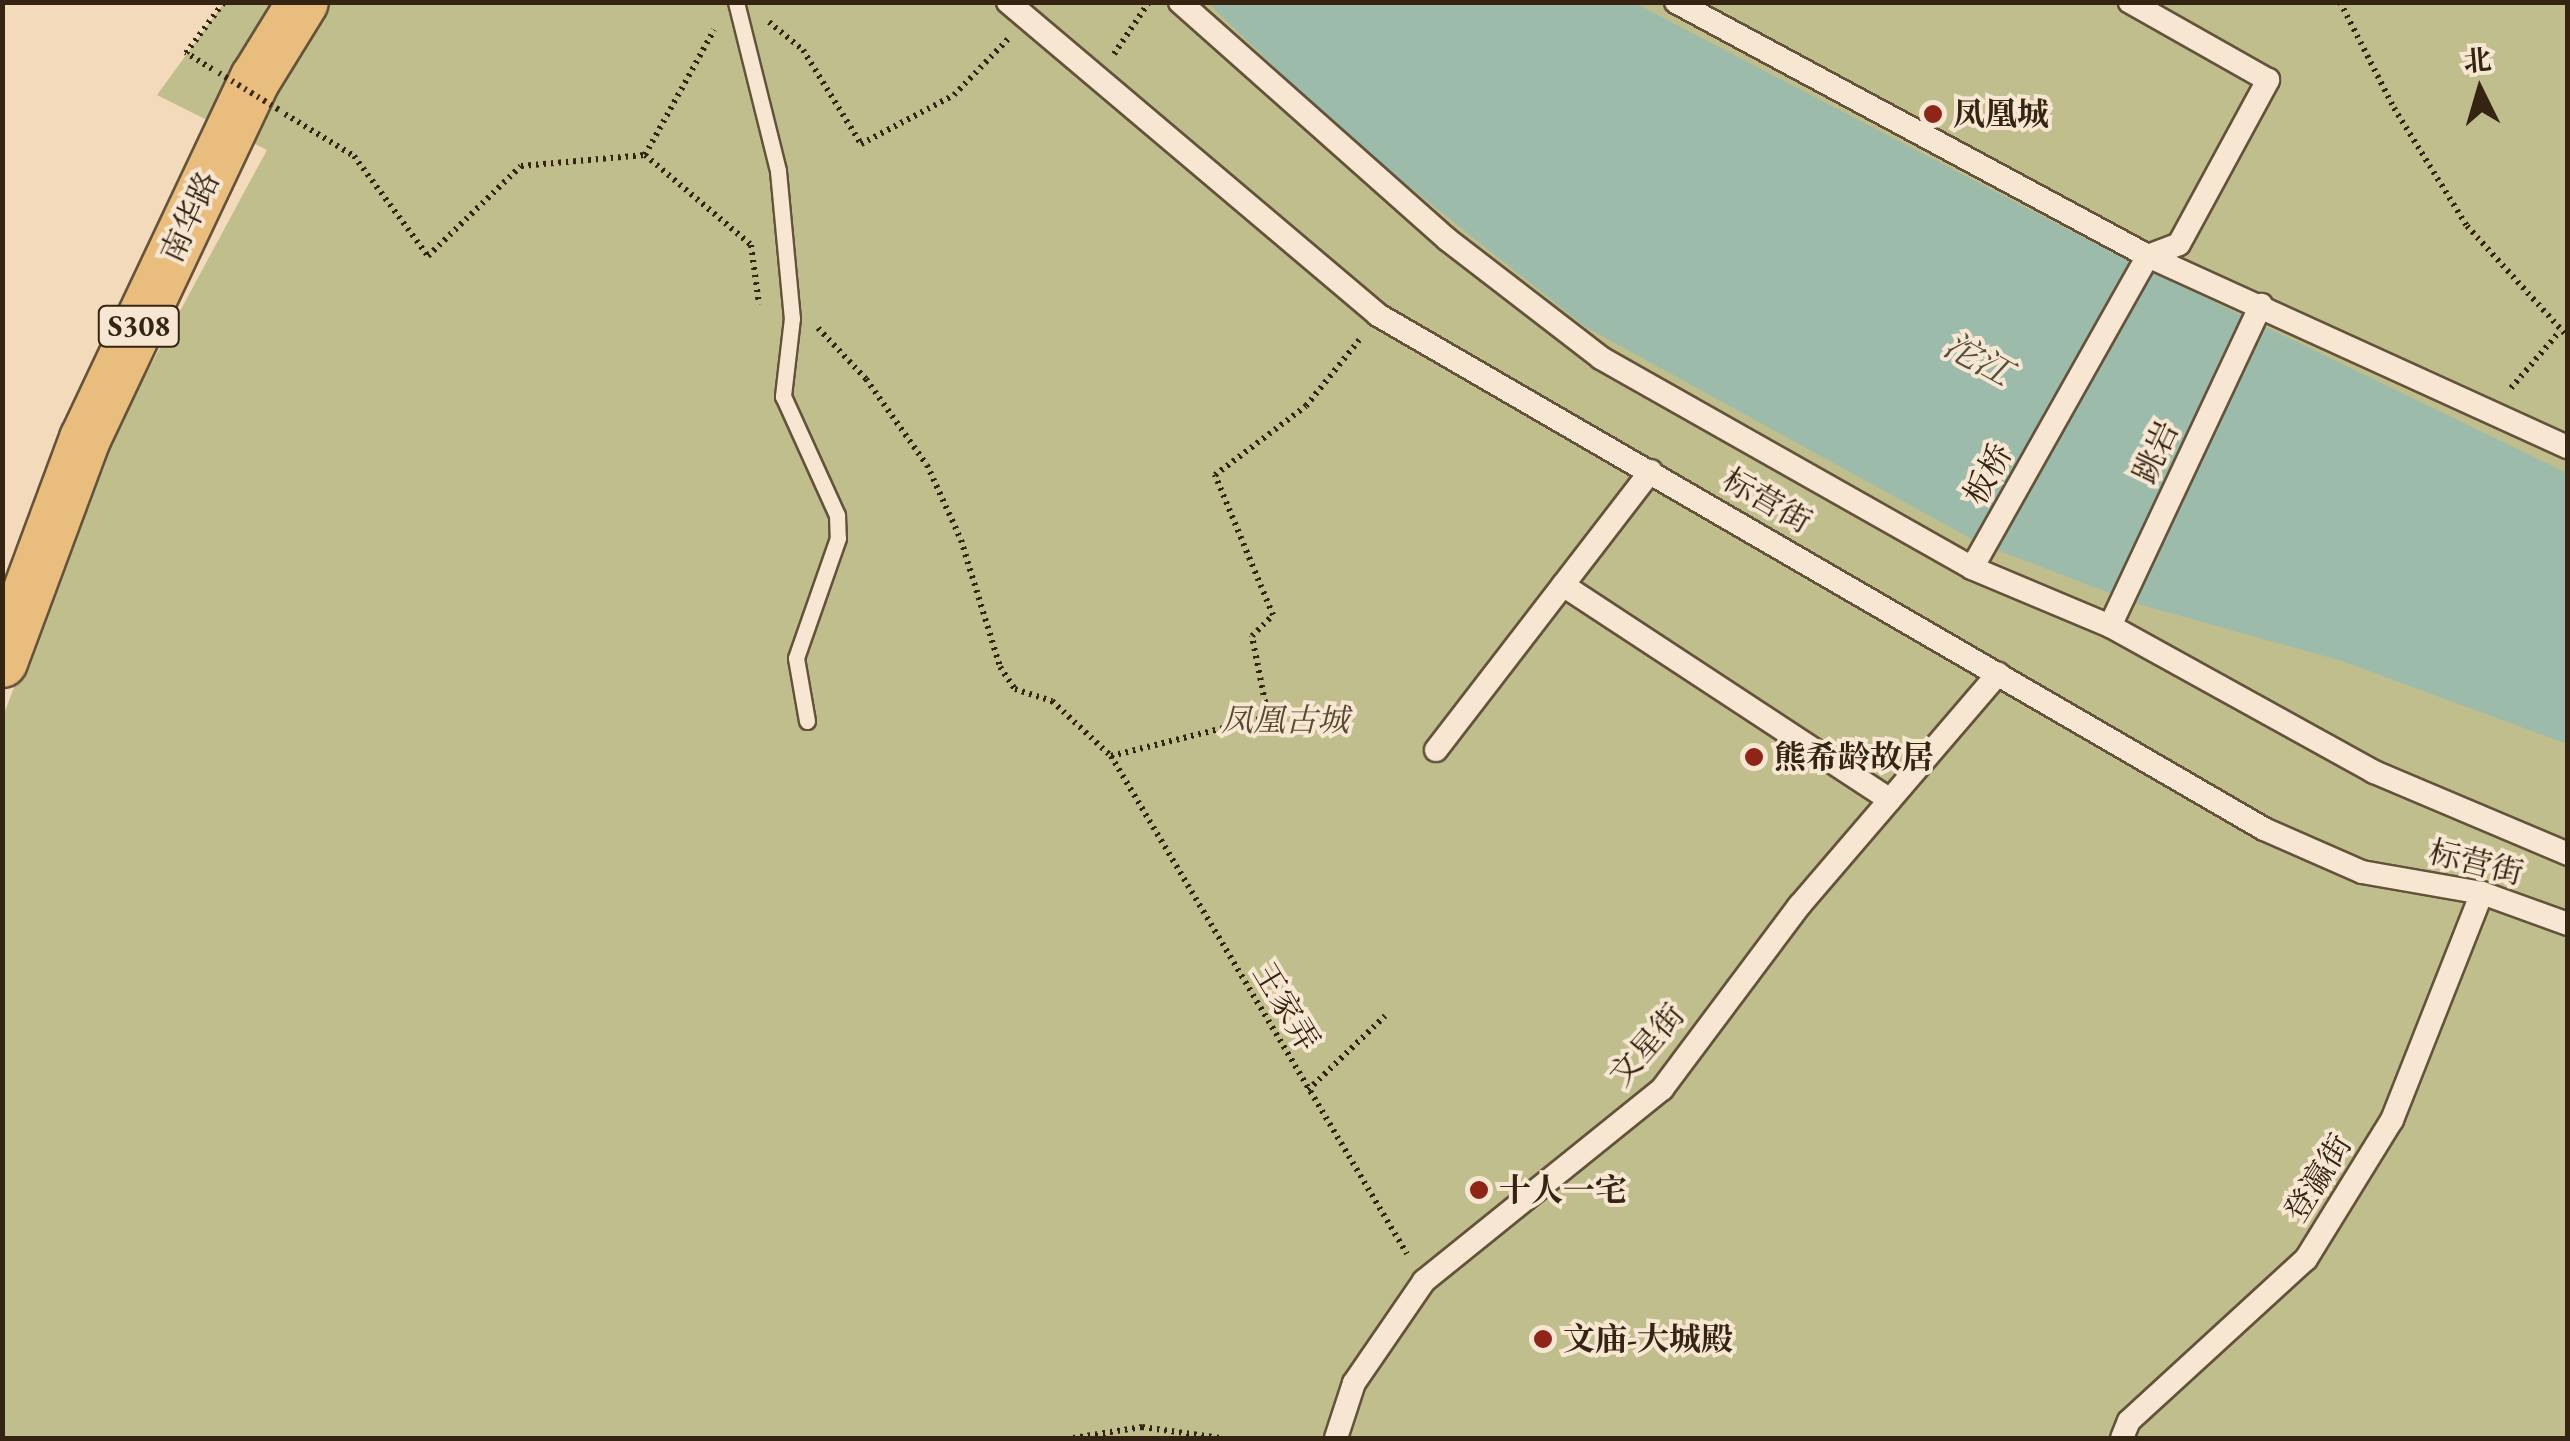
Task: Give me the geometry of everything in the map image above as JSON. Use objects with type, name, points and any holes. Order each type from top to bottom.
[{"type":"main road","name":"南华路","points":[[2,662],[85,439],[256,78],[304,2]]},
{"type":"street","name":"标营街","points":[[1008,2],[1027,21],[1104,78],[1378,315],[2264,829],[2362,872],[2482,893],[2568,924]]},
{"type":"street","points":[[1180,2],[1448,240],[1600,358],[1972,568],[2110,626],[2374,772],[2568,854]]},
{"type":"street","points":[[1676,2],[2148,256],[2568,447]]},
{"type":"street","points":[[2130,2],[2268,80],[2179,244],[2148,256]]},
{"type":"street","name":"板桥","points":[[1972,568],[2148,256]]},
{"type":"street","name":"跳岩","points":[[2110,626],[2261,305]]},
{"type":"street","points":[[1436,750],[1651,471]]},
{"type":"street","points":[[1563,585],[1890,800]]},
{"type":"street","name":"文星街","points":[[1336,1438],[1354,1383],[1424,1281],[1662,1089],[1799,906],[1998,674]]},
{"type":"street","name":"登瀛街","points":[[2122,1438],[2129,1421],[2306,1258],[2392,1120],[2482,893]]},
{"type":"lane","points":[[736,2],[778,171],[792,318],[783,396],[837,526],[796,658],[807,721]]},
{"type":"path","points":[[224,2],[186,53],[354,156],[428,256],[521,166],[645,155],[751,246],[760,310],[792,318]]},
{"type":"path","points":[[1104,78],[1114,51],[1149,2]]},
{"type":"path","points":[[2340,2],[2394,108],[2468,226],[2568,338]]},
{"type":"path","points":[[763,16],[802,50],[861,144],[954,94],[1027,21]]},
{"type":"path","points":[[645,155],[720,20]]},
{"type":"path","points":[[1111,756],[1268,717],[1252,636],[1273,614],[1215,475],[1306,406],[1378,315]]},
{"type":"path","name":"王家弄","points":[[792,318],[828,332],[927,465],[961,540],[1000,667],[1015,689],[1052,701],[1111,756],[1424,1281]]},
{"type":"path","points":[[2490,411],[2560,331]]},
{"type":"path","points":[[1308,1090],[1386,1016]]},
{"type":"path","points":[[1073,1438],[1142,1427],[1220,1438]]},
{"type":"green space","name":"凤凰古城","points":[[224,3],[2567,3],[2567,1438],[3,1438],[2,719],[105,450],[267,150],[157,95]]},
{"type":"water","name":"沱江","points":[[1208,3],[1635,3],[2103,248],[2567,473],[2567,744],[2342,661],[2138,604],[1979,543],[1584,326],[1346,136]]},
{"type":"place","name":"凤凰城","points":[[1933,114]]},
{"type":"place","name":"熊希龄故居","points":[[1754,757]]},
{"type":"place","name":"十人一宅","points":[[1479,1190]]},
{"type":"place","name":"文庙-大城殿","points":[[1543,1339]]}]
